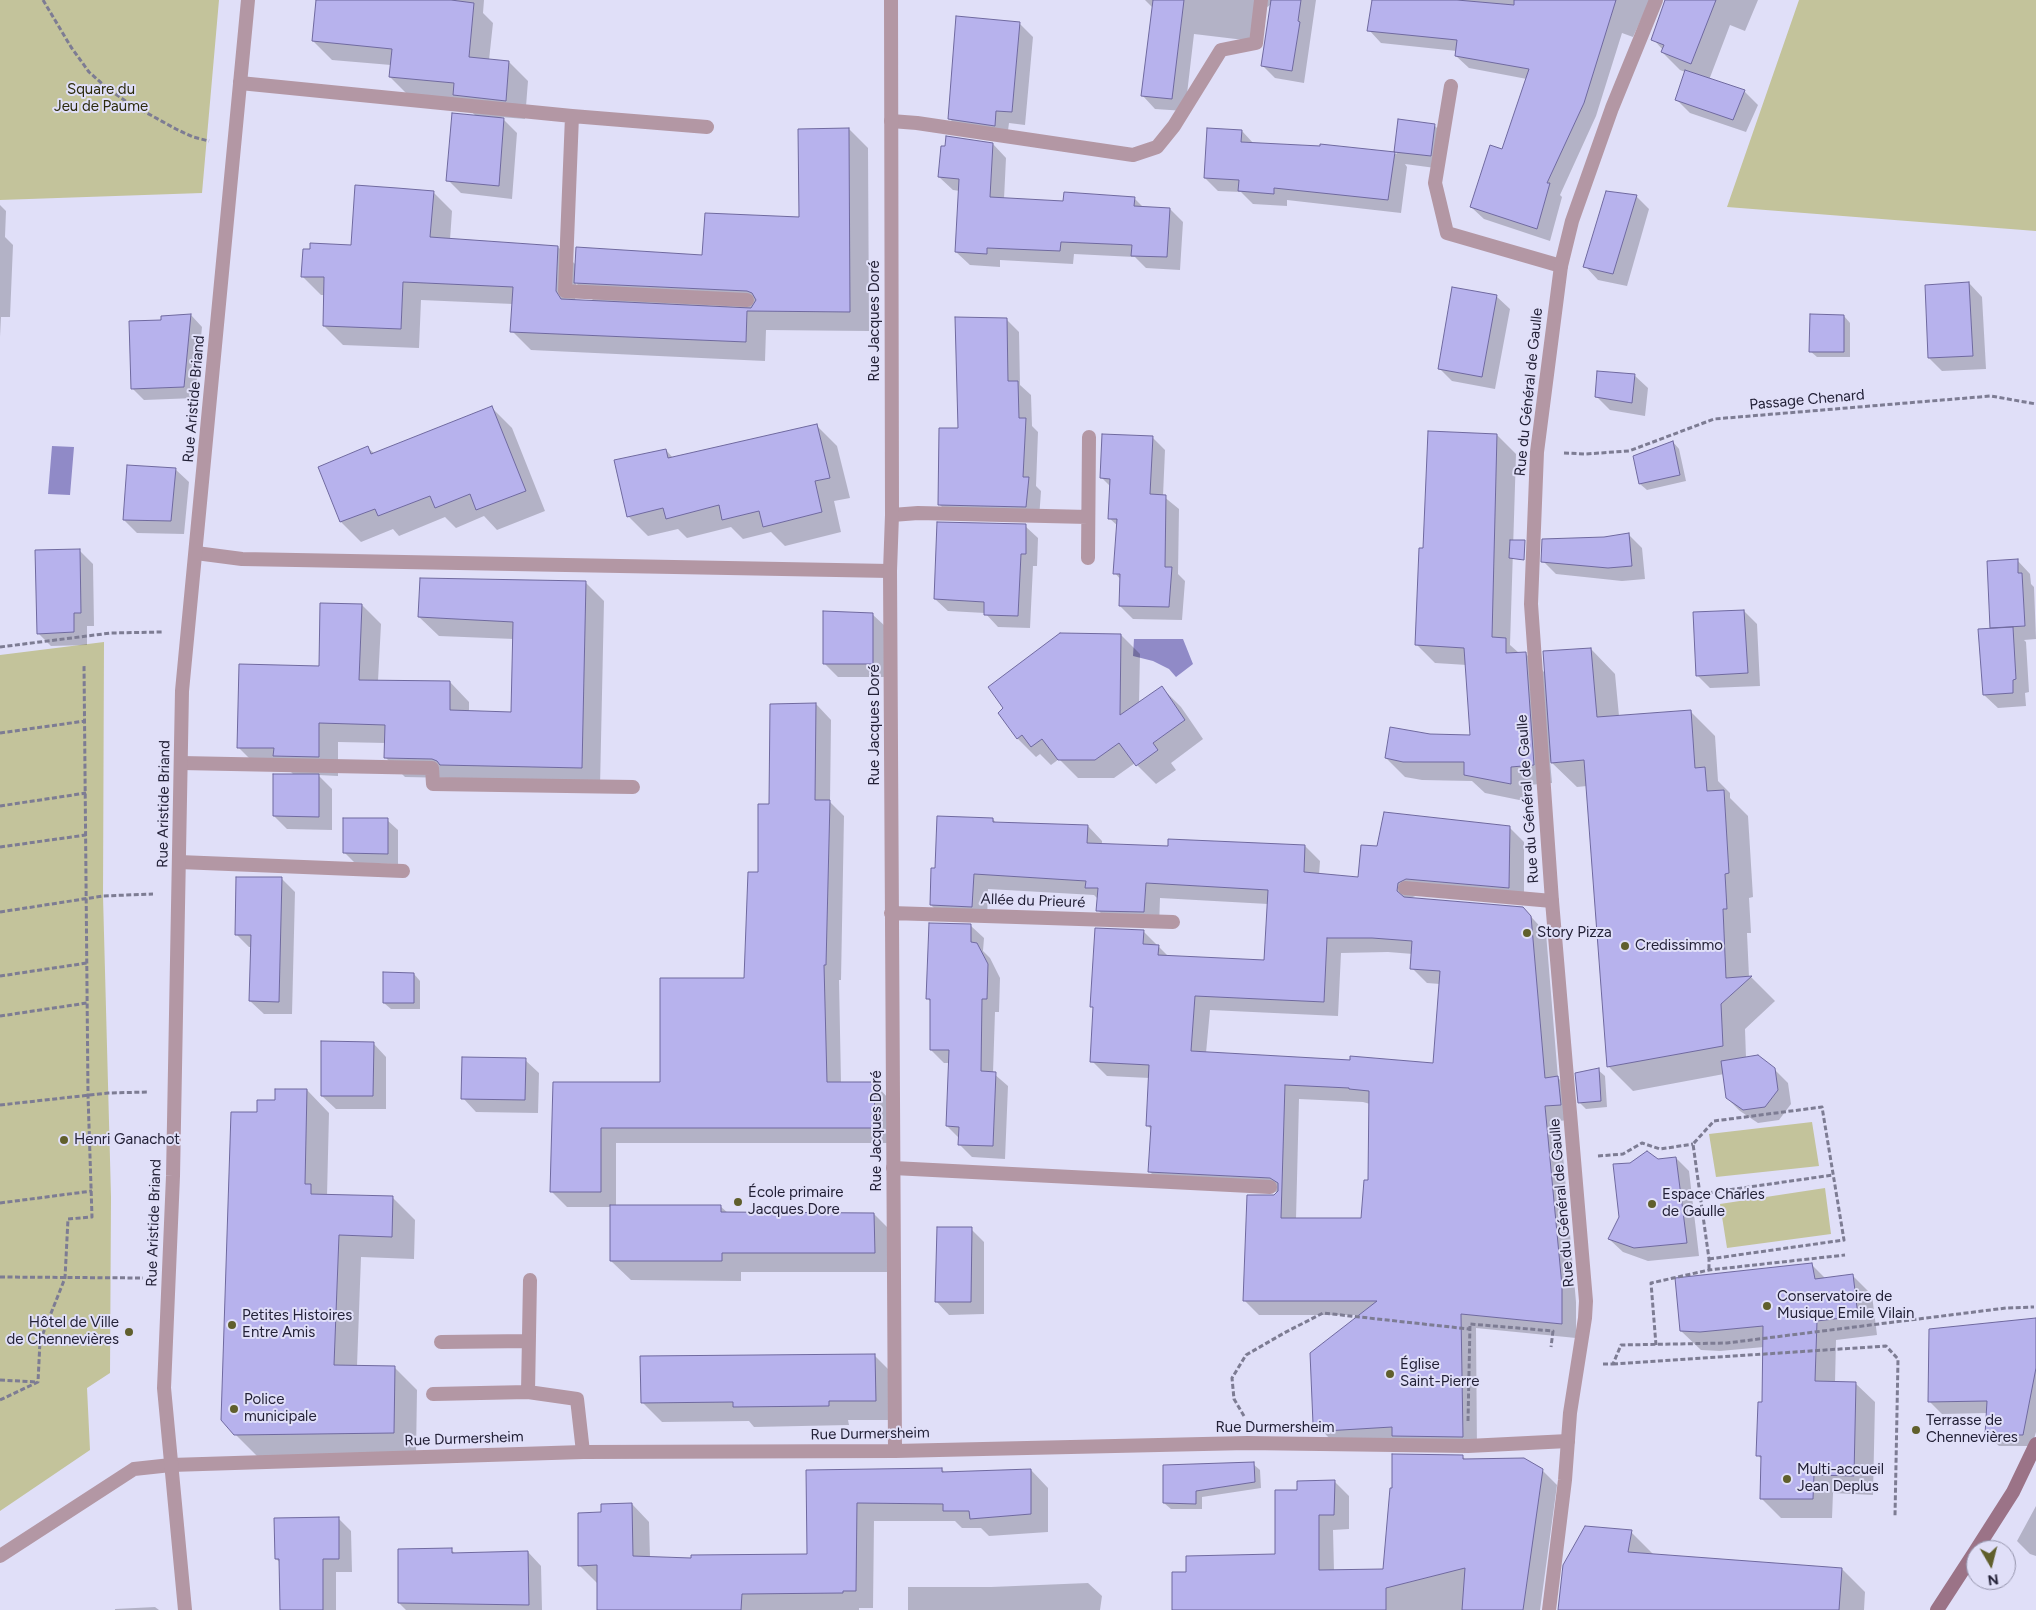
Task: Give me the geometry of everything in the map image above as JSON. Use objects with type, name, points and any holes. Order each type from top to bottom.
[{"type":"main road","points":[[1982,1540],[2013,1492],[2036,1444]]},
{"type":"main road","points":[[1937,1610],[1966,1565]]},
{"type":"street","name":"Rue Aristide Briand","points":[[185,1610],[164,1388],[174,1091],[182,691],[248,0]]},
{"type":"street","name":"Rue Jacques Doré","points":[[891,0],[892,515],[890,571],[895,1451]]},
{"type":"street","points":[[891,121],[1133,155],[1157,147],[1174,126],[1221,50],[1256,43],[1261,0]]},
{"type":"street","name":"Rue du Général de Gaulle","points":[[1549,1610],[1586,1301],[1552,901],[1531,604],[1537,452],[1561,266],[1572,221],[1605,127],[1656,0]]},
{"type":"street","points":[[240,82],[572,116],[707,127]]},
{"type":"street","points":[[1451,86],[1435,183],[1447,233],[1561,266]]},
{"type":"street","points":[[572,116],[565,291],[748,300]]},
{"type":"street","points":[[1088,558],[1089,437]]},
{"type":"street","points":[[892,515],[918,513],[1088,517]]},
{"type":"street","points":[[196,553],[242,559],[890,571]]},
{"type":"street","points":[[181,763],[432,768],[433,784],[633,787]]},
{"type":"street","points":[[179,862],[403,871]]},
{"type":"street","points":[[1405,888],[1552,901]]},
{"type":"street","name":"Allée du Prieuré","points":[[891,913],[1173,922]]},
{"type":"street","points":[[894,1168],[1270,1187]]},
{"type":"street","points":[[528,1392],[530,1280]]},
{"type":"street","points":[[441,1342],[529,1341]]},
{"type":"street","points":[[433,1394],[528,1392],[577,1399],[583,1452]]},
{"type":"street","name":"Rue Durmersheim","points":[[0,1556],[134,1469],[171,1464],[583,1452],[895,1451],[1248,1443],[1468,1446],[1568,1441]]},
{"type":"path","points":[[43,0],[75,54],[89,72],[107,88],[127,102],[185,133],[206,140],[234,144]]},
{"type":"path","name":"Passage Chenard","points":[[1584,454],[1629,451],[1714,419],[1991,396],[2036,404]]},
{"type":"path","points":[[0,647],[111,633],[188,631]]},
{"type":"path","points":[[38,1382],[40,1341],[65,1278],[68,1220],[92,1217],[88,1095],[84,664]]},
{"type":"path","points":[[0,733],[85,721]]},
{"type":"path","points":[[0,806],[86,793]]},
{"type":"path","points":[[0,847],[86,835]]},
{"type":"path","points":[[0,912],[103,896],[178,893]]},
{"type":"path","points":[[0,976],[87,963]]},
{"type":"path","points":[[0,1016],[88,1003]]},
{"type":"path","points":[[0,1105],[88,1095],[174,1091]]},
{"type":"path","points":[[1575,1158],[1623,1154],[1642,1142],[1660,1149],[1693,1144],[1714,1121],[1822,1107],[1844,1240],[1710,1259]]},
{"type":"path","points":[[1693,1144],[1710,1270]]},
{"type":"path","points":[[1700,1194],[1833,1175]]},
{"type":"path","points":[[0,1203],[92,1192]]},
{"type":"path","points":[[1656,1345],[1651,1283],[1710,1270],[1845,1255]]},
{"type":"path","points":[[0,1276],[168,1279]]},
{"type":"path","points":[[1613,1364],[1621,1345],[1727,1343],[2006,1308],[2034,1308]]},
{"type":"path","points":[[1248,1443],[1245,1417],[1234,1399],[1232,1378],[1246,1355],[1323,1313],[1469,1329]]},
{"type":"path","points":[[1468,1446],[1470,1324],[1553,1331],[1550,1363],[1613,1364],[1886,1346],[1898,1359],[1896,1516]]},
{"type":"path","points":[[0,1380],[38,1382]]},
{"type":"path","points":[[0,1400],[38,1382]]},
{"type":"green space","name":"Square du Jeu de Paume","points":[[0,0],[219,0],[202,193],[0,200]]},
{"type":"green space","points":[[1799,0],[2036,0],[2036,231],[1727,207]]},
{"type":"green space","points":[[104,642],[103,896],[111,1197],[110,1373],[87,1388],[90,1450],[0,1511],[0,655]]},
{"type":"green space","points":[[1812,1122],[1819,1166],[1716,1177],[1709,1134]]},
{"type":"green space","points":[[1825,1188],[1831,1234],[1727,1248],[1720,1204]]},
{"type":"shaded area","points":[[52,446],[74,447],[70,495],[48,494]]},
{"type":"shaded area","points":[[1134,639],[1183,639],[1193,664],[1176,677],[1169,669],[1153,661],[1133,656]]},
{"type":"building","points":[[316,0],[451,0],[474,3],[469,57],[509,61],[506,101],[453,95],[454,83],[389,77],[392,49],[312,41]]},
{"type":"building","points":[[1153,0],[1184,0],[1172,99],[1141,96]]},
{"type":"building","points":[[1271,0],[1301,0],[1298,21],[1300,22],[1292,71],[1261,66]]},
{"type":"building","points":[[1372,0],[1457,0],[1514,5],[1514,0],[1616,0],[1584,103],[1547,183],[1550,183],[1537,229],[1470,207],[1490,145],[1502,149],[1529,69],[1455,56],[1457,40],[1367,31]]},
{"type":"building","points":[[1665,0],[1716,0],[1691,64],[1661,52],[1664,45],[1651,40]]},
{"type":"building","points":[[956,16],[1020,22],[1012,112],[996,111],[995,126],[948,119]]},
{"type":"building","points":[[1685,70],[1745,90],[1733,120],[1675,100]]},
{"type":"building","points":[[452,113],[504,118],[499,186],[446,181]]},
{"type":"building","points":[[1398,119],[1435,124],[1431,156],[1394,152]]},
{"type":"building","points":[[849,128],[850,312],[747,311],[746,342],[510,332],[513,287],[403,282],[401,329],[323,326],[324,277],[301,277],[303,249],[310,249],[310,243],[351,245],[355,185],[434,191],[430,237],[558,246],[556,291],[561,299],[751,308],[756,300],[752,293],[747,291],[574,283],[576,247],[702,255],[705,213],[799,217],[798,129]]},
{"type":"building","points":[[1207,128],[1242,130],[1241,142],[1320,146],[1320,144],[1395,152],[1388,200],[1274,188],[1274,194],[1238,191],[1239,180],[1204,178]]},
{"type":"building","points":[[946,136],[993,143],[990,197],[1063,201],[1064,192],[1135,197],[1134,206],[1170,208],[1167,257],[1131,256],[1132,245],[1061,242],[1060,251],[987,248],[987,254],[955,252],[959,179],[938,177],[941,146],[945,146]]},
{"type":"building","points":[[1606,191],[1637,195],[1613,274],[1583,267]]},
{"type":"building","points":[[1969,282],[1973,356],[1928,358],[1925,285]]},
{"type":"building","points":[[1452,287],[1497,295],[1482,377],[1438,369]]},
{"type":"building","points":[[191,314],[184,387],[131,389],[129,321],[161,320],[161,316]]},
{"type":"building","points":[[1810,314],[1844,315],[1844,352],[1809,352]]},
{"type":"building","points":[[955,317],[1007,318],[1008,381],[1018,381],[1019,418],[1026,418],[1023,477],[1029,477],[1026,507],[938,505],[939,428],[958,428]]},
{"type":"building","points":[[1597,371],[1635,374],[1632,403],[1595,397]]},
{"type":"building","points":[[492,406],[526,491],[476,510],[470,494],[435,508],[430,496],[378,516],[375,509],[340,522],[318,467],[368,446],[371,454]]},
{"type":"building","points":[[817,424],[830,478],[815,481],[822,512],[763,527],[759,511],[722,520],[719,505],[666,519],[663,508],[627,517],[614,460],[666,449],[668,458]]},
{"type":"building","points":[[1428,431],[1497,434],[1492,637],[1506,638],[1506,653],[1526,652],[1534,765],[1511,767],[1511,784],[1464,775],[1464,762],[1403,762],[1385,758],[1390,727],[1430,734],[1470,735],[1464,648],[1415,645],[1419,548],[1423,548]]},
{"type":"building","points":[[1102,434],[1153,436],[1150,494],[1166,495],[1165,567],[1172,567],[1169,607],[1119,606],[1120,574],[1113,574],[1117,519],[1108,519],[1110,479],[1100,478]]},
{"type":"building","points":[[1673,441],[1680,475],[1639,484],[1633,456]]},
{"type":"building","points":[[127,465],[176,468],[171,521],[123,520]]},
{"type":"building","points":[[937,522],[1026,524],[1026,554],[1021,554],[1018,616],[984,615],[984,602],[934,599]]},
{"type":"building","points":[[1629,533],[1632,566],[1608,568],[1541,562],[1542,539],[1604,537]]},
{"type":"building","points":[[1510,540],[1525,540],[1524,560],[1509,558]]},
{"type":"building","points":[[80,549],[81,613],[74,613],[74,632],[37,634],[35,550]]},
{"type":"building","points":[[2018,559],[2018,573],[2022,573],[2025,626],[1990,628],[1987,561]]},
{"type":"building","points":[[420,578],[586,581],[582,768],[440,765],[432,759],[384,758],[385,725],[319,723],[319,757],[273,756],[274,748],[237,748],[239,664],[319,666],[320,603],[362,604],[359,680],[450,681],[450,710],[511,712],[513,622],[418,617]]},
{"type":"building","points":[[1744,610],[1748,673],[1696,676],[1693,612]]},
{"type":"building","points":[[823,611],[873,613],[873,664],[823,664]]},
{"type":"building","points":[[2013,627],[2016,679],[2013,680],[2013,693],[1983,695],[1978,629]]},
{"type":"building","points":[[1060,633],[1121,634],[1120,715],[1162,686],[1185,720],[1153,743],[1158,750],[1136,766],[1119,743],[1095,760],[1058,760],[1042,739],[1031,747],[1022,735],[1017,739],[998,713],[1003,708],[988,687]]},
{"type":"building","points":[[1591,648],[1597,717],[1691,710],[1695,768],[1705,767],[1707,791],[1724,790],[1729,873],[1725,874],[1727,909],[1723,909],[1726,978],[1752,976],[1721,1004],[1723,1046],[1607,1067],[1584,760],[1551,763],[1543,651]]},
{"type":"building","points":[[816,703],[815,800],[830,800],[826,965],[824,965],[827,1082],[875,1082],[874,1128],[601,1128],[601,1192],[550,1192],[553,1082],[660,1082],[660,978],[744,978],[748,872],[758,872],[758,804],[769,804],[770,704]]},
{"type":"building","points":[[273,774],[319,774],[319,817],[273,816]]},
{"type":"building","points":[[1384,812],[1510,826],[1509,888],[1406,879],[1398,883],[1397,891],[1404,897],[1523,907],[1531,916],[1545,1078],[1558,1076],[1561,1105],[1545,1106],[1562,1286],[1562,1324],[1461,1314],[1463,1437],[1392,1436],[1392,1427],[1325,1431],[1313,1424],[1310,1353],[1377,1301],[1243,1301],[1247,1195],[1274,1195],[1278,1191],[1278,1183],[1270,1178],[1148,1172],[1151,1126],[1146,1126],[1149,1065],[1090,1062],[1093,1007],[1090,1007],[1095,928],[1144,930],[1143,944],[1159,945],[1158,955],[1264,960],[1268,890],[1146,883],[1144,912],[1096,911],[1098,888],[1085,888],[1086,881],[974,874],[972,907],[930,905],[931,868],[935,868],[937,816],[993,818],[993,822],[1088,825],[1087,843],[1168,846],[1168,839],[1305,845],[1304,872],[1358,877],[1361,845],[1377,846]],"holes":[[[1327,938],[1372,938],[1412,941],[1410,969],[1440,971],[1433,1063],[1350,1056],[1350,1060],[1191,1051],[1195,996],[1324,1002]],[[1285,1085],[1349,1088],[1369,1091],[1368,1180],[1364,1180],[1361,1218],[1281,1218]]]},
{"type":"building","points":[[343,818],[388,818],[388,854],[343,853]]},
{"type":"building","points":[[236,877],[282,877],[279,1002],[249,1001],[251,935],[235,935]]},
{"type":"building","points":[[929,923],[971,924],[971,942],[977,943],[988,964],[987,999],[982,999],[981,1071],[996,1072],[993,1146],[958,1145],[959,1127],[946,1126],[949,1050],[930,1050],[930,999],[926,999]]},
{"type":"building","points":[[383,972],[414,973],[414,1003],[383,1003]]},
{"type":"building","points":[[321,1041],[374,1042],[373,1096],[321,1096]]},
{"type":"building","points":[[1758,1055],[1775,1068],[1778,1090],[1765,1107],[1743,1110],[1726,1098],[1721,1061]]},
{"type":"building","points":[[462,1057],[526,1058],[525,1100],[461,1099]]},
{"type":"building","points":[[1599,1068],[1601,1101],[1578,1103],[1575,1073]]},
{"type":"building","points":[[275,1089],[307,1089],[305,1184],[311,1184],[311,1194],[393,1196],[392,1237],[339,1235],[334,1365],[395,1366],[394,1433],[234,1435],[221,1420],[231,1112],[257,1112],[257,1100],[275,1100]]},
{"type":"building","name":"Espace Charles de Gaulle","points":[[1647,1151],[1658,1159],[1676,1157],[1687,1243],[1634,1248],[1608,1239],[1619,1217],[1613,1164],[1630,1163]]},
{"type":"building","points":[[610,1205],[721,1205],[721,1212],[874,1213],[875,1253],[722,1253],[722,1261],[610,1261]]},
{"type":"building","points":[[937,1227],[972,1227],[971,1302],[935,1302]]},
{"type":"building","points":[[1812,1263],[1815,1279],[1853,1274],[1858,1316],[1817,1321],[1815,1381],[1856,1382],[1854,1476],[1814,1475],[1813,1499],[1760,1499],[1761,1456],[1756,1456],[1758,1402],[1762,1402],[1763,1326],[1700,1332],[1680,1331],[1675,1278]]},
{"type":"building","points":[[2036,1318],[2036,1368],[2023,1435],[1985,1435],[1987,1401],[1928,1402],[1929,1329]]},
{"type":"building","points":[[875,1354],[876,1401],[829,1401],[829,1406],[733,1407],[733,1402],[641,1403],[640,1356]]},
{"type":"building","points":[[1392,1454],[1463,1455],[1463,1459],[1524,1458],[1543,1469],[1523,1610],[1462,1610],[1465,1568],[1386,1588],[1386,1610],[1172,1610],[1172,1572],[1186,1572],[1186,1556],[1275,1554],[1275,1490],[1297,1490],[1297,1481],[1335,1480],[1334,1515],[1319,1515],[1319,1570],[1383,1569],[1390,1488],[1392,1488]]},
{"type":"building","points":[[1254,1462],[1255,1482],[1196,1491],[1196,1504],[1163,1503],[1163,1465]]},
{"type":"building","points":[[942,1468],[942,1472],[1031,1469],[1031,1514],[970,1519],[969,1511],[943,1511],[943,1504],[857,1503],[856,1591],[843,1591],[843,1593],[742,1594],[741,1610],[597,1610],[597,1565],[578,1566],[578,1513],[601,1512],[601,1504],[632,1503],[633,1556],[691,1558],[691,1555],[807,1554],[806,1470]]},
{"type":"building","points":[[339,1517],[339,1559],[323,1559],[323,1610],[280,1610],[279,1559],[275,1559],[274,1518]]},
{"type":"building","points":[[1585,1526],[1632,1530],[1628,1552],[1842,1568],[1839,1610],[1558,1610],[1563,1565]]},
{"type":"building","points":[[452,1548],[452,1553],[528,1551],[529,1605],[398,1603],[398,1549]]},
{"type":"place","name":"Story Pizza","points":[[1527,933]]},
{"type":"place","name":"Credissimmo","points":[[1625,946]]},
{"type":"place","name":"Henri Ganachot","points":[[64,1140]]},
{"type":"place","name":"École primaire Jacques Dore","points":[[738,1202]]},
{"type":"place","name":"Espace Charles de Gaulle","points":[[1652,1204]]},
{"type":"place","name":"Conservatoire de Musique Emile Vilain","points":[[1767,1306]]},
{"type":"place","name":"Petites Histoires Entre Amis","points":[[232,1325]]},
{"type":"place","name":"Hôtel de Ville de Chennevières","points":[[129,1332]]},
{"type":"place","name":"Église Saint-Pierre","points":[[1390,1374]]},
{"type":"place","name":"Police municipale","points":[[234,1409]]},
{"type":"place","name":"Terrasse de Chennevières","points":[[1916,1430]]},
{"type":"place","name":"Multi-accueil Jean Deplus","points":[[1787,1479]]}]
